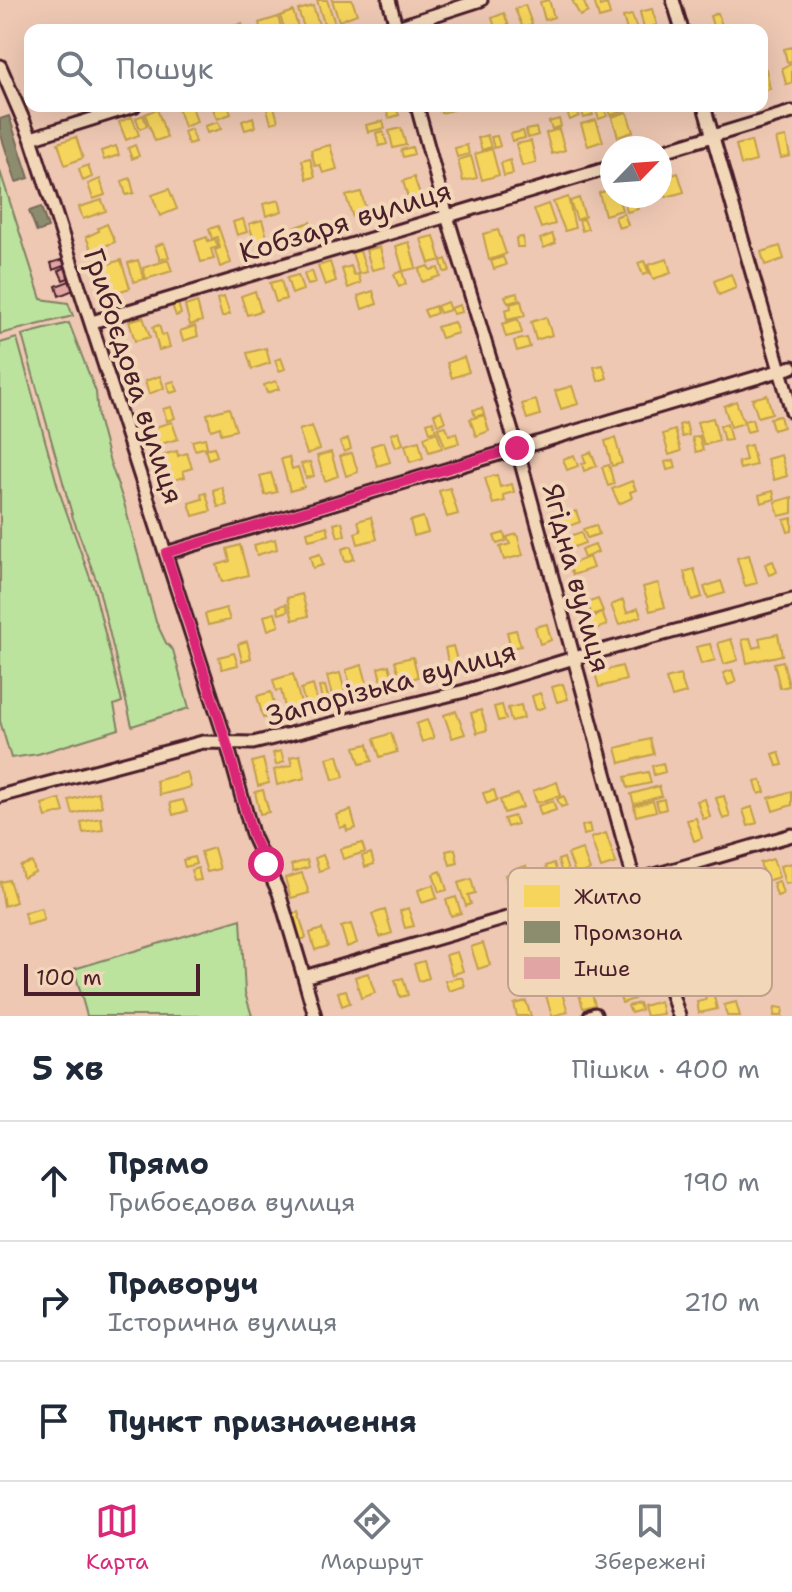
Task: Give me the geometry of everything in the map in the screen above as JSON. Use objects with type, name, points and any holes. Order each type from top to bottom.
[{"type":"street","points":[[389,0],[393,24]]},
{"type":"street","points":[[409,24],[481,0]]},
{"type":"street","points":[[673,0],[680,24]]},
{"type":"street","name":"Грибоєдова вулиця","points":[[0,66],[31,138],[227,744],[253,837],[279,893],[315,1016]]},
{"type":"street","points":[[31,138],[115,112]]},
{"type":"street","name":"Ягідна вулиця","points":[[419,112],[517,448],[631,868]]},
{"type":"street","points":[[706,112],[792,412]]},
{"type":"street","points":[[672,148],[792,112]]},
{"type":"street","name":"Кобзаря вулиця","points":[[92,322],[600,171]]},
{"type":"street","points":[[166,553],[792,367]]},
{"type":"street","name":"Запорізька вулиця","points":[[0,796],[203,742],[253,743],[465,691],[574,658],[792,600]]},
{"type":"street","points":[[676,868],[792,835]]},
{"type":"street","points":[[304,977],[508,917]]},
{"type":"street","name":"Ягідна вулиця","points":[[672,996],[679,1016]]},
{"type":"green space","points":[[0,171],[41,299],[68,303],[73,316],[0,334]]},
{"type":"green space","points":[[69,323],[96,392],[98,418],[156,622],[173,650],[189,708],[132,726],[98,585],[73,518],[22,335]]},
{"type":"green space","points":[[17,338],[59,491],[94,589],[122,702],[114,705],[119,729],[38,754],[11,758],[0,721],[0,343]]},
{"type":"green space","points":[[241,919],[245,993],[252,1016],[87,1016],[74,969]]},
{"type":"building: Житло","points":[[317,0],[327,0],[335,24],[324,24]]},
{"type":"building: Житло","points":[[332,0],[352,0],[357,14],[339,21]]},
{"type":"building: Житло","points":[[549,0],[554,17],[545,20],[540,2]]},
{"type":"building: Житло","points":[[572,0],[583,0],[588,12],[580,16]]},
{"type":"building: Житло","points":[[594,0],[599,0],[600,6],[607,4],[610,15],[599,18]]},
{"type":"building: Житло","points":[[525,5],[532,24],[521,24],[515,9]]},
{"type":"building: Житло","points":[[313,6],[319,24],[303,24],[298,10]]},
{"type":"building: Житло","points":[[652,9],[657,24],[643,24],[640,12]]},
{"type":"building: Житло","points":[[293,11],[297,24],[283,24],[280,16]]},
{"type":"building: Житло","points":[[504,13],[508,24],[494,24],[492,18]]},
{"type":"building: Житло","points":[[718,13],[721,24],[712,24],[710,16]]},
{"type":"building: Житло","points":[[632,15],[635,24],[625,24],[623,17]]},
{"type":"building: Житло","points":[[278,17],[280,24],[259,24]]},
{"type":"building: Житло","points":[[792,47],[792,61],[787,62],[784,49]]},
{"type":"building: Житло","points":[[792,63],[792,83],[786,84],[782,68]]},
{"type":"building: Житло","points":[[158,112],[167,137],[155,141],[145,114]]},
{"type":"building: Житло","points":[[179,112],[194,112],[197,122],[184,127]]},
{"type":"building: Житло","points":[[214,112],[230,112],[231,114],[217,119]]},
{"type":"building: Житло","points":[[268,112],[275,112],[278,121],[271,123]]},
{"type":"building: Житло","points":[[387,112],[398,112],[399,115],[389,118]]},
{"type":"building: Житло","points":[[567,112],[577,112],[579,116],[570,120]]},
{"type":"building: Житло","points":[[582,112],[592,112],[593,115],[584,118]]},
{"type":"building: Житло","points":[[596,112],[605,112],[607,116],[599,119]]},
{"type":"building: Житло","points":[[627,112],[633,132],[618,136],[612,117]]},
{"type":"building: Житло","points":[[143,115],[147,126],[140,129],[136,118]]},
{"type":"building: Житло","points":[[132,117],[139,135],[126,140],[119,122]]},
{"type":"building: Житло","points":[[253,117],[255,127],[245,130],[242,121]]},
{"type":"building: Житло","points":[[559,119],[561,126],[552,129],[549,122]]},
{"type":"building: Житло","points":[[596,120],[600,142],[588,146],[581,124]]},
{"type":"building: Житло","points":[[383,121],[385,128],[368,132],[366,125]]},
{"type":"building: Житло","points":[[218,122],[221,129],[207,133],[205,126]]},
{"type":"building: Житло","points":[[401,128],[406,145],[393,148],[389,131]]},
{"type":"building: Житло","points":[[536,128],[538,135],[528,138],[526,130]]},
{"type":"building: Житло","points":[[191,129],[195,142],[188,144],[184,132]]},
{"type":"building: Житло","points":[[559,129],[565,150],[552,154],[546,133]]},
{"type":"building: Житло","points":[[383,131],[387,144],[379,146],[376,133]]},
{"type":"building: Житло","points":[[523,131],[525,138],[512,141],[510,134]]},
{"type":"building: Житло","points":[[487,135],[491,147],[482,150],[478,138]]},
{"type":"building: Житло","points":[[497,136],[500,146],[494,148],[491,137]]},
{"type":"building: Житло","points":[[76,137],[83,158],[65,165],[58,143]]},
{"type":"building: Житло","points":[[786,137],[790,156],[781,158],[776,139]]},
{"type":"building: Житло","points":[[531,141],[536,163],[522,166],[516,144]]},
{"type":"building: Житло","points":[[751,141],[756,161],[741,165],[736,145]]},
{"type":"building: Житло","points":[[135,145],[139,156],[132,159],[128,148]]},
{"type":"building: Житло","points":[[330,145],[337,169],[323,173],[320,165],[315,166],[311,150]]},
{"type":"building: Житло","points":[[467,145],[469,154],[457,157],[455,148]]},
{"type":"building: Житло","points":[[116,146],[119,155],[104,160],[101,151]]},
{"type":"building: Житло","points":[[412,147],[414,154],[403,157],[401,150]]},
{"type":"building: Житло","points":[[492,149],[499,175],[482,180],[475,154]]},
{"type":"building: Житло","points":[[471,156],[477,178],[463,181],[458,160]]},
{"type":"building: Житло","points":[[310,158],[315,177],[307,179],[302,160]]},
{"type":"building: Житло","points":[[510,160],[513,174],[504,176],[501,163]]},
{"type":"building: Житло","points":[[88,165],[92,177],[83,181],[79,169]]},
{"type":"building: Житло","points":[[672,172],[673,175],[678,173],[684,192],[672,195]]},
{"type":"building: Житло","points":[[414,177],[421,198],[409,201],[403,181]]},
{"type":"building: Житло","points":[[130,178],[134,193],[126,195],[122,181]]},
{"type":"building: Житло","points":[[100,179],[105,195],[93,199],[88,184]]},
{"type":"building: Житло","points":[[169,189],[177,209],[160,216],[152,195]]},
{"type":"building: Житло","points":[[361,192],[367,214],[353,218],[346,196]]},
{"type":"building: Житло","points":[[568,197],[575,228],[565,231],[553,202]]},
{"type":"building: Житло","points":[[579,198],[585,217],[577,220],[570,201]]},
{"type":"building: Житло","points":[[102,200],[106,211],[83,219],[79,207]]},
{"type":"building: Житло","points":[[279,200],[282,211],[266,216],[263,204]]},
{"type":"building: Житло","points":[[548,204],[555,224],[541,228],[534,209]]},
{"type":"building: Житло","points":[[603,208],[621,208],[622,210],[605,215]]},
{"type":"building: Житло","points":[[624,213],[628,225],[619,228],[615,217]]},
{"type":"building: Житло","points":[[243,219],[247,232],[237,235],[233,222]]},
{"type":"building: Житло","points":[[584,219],[588,229],[582,231],[579,220]]},
{"type":"building: Житло","points":[[262,220],[268,240],[255,244],[249,224]]},
{"type":"building: Житло","points":[[310,222],[315,234],[295,241],[291,229]]},
{"type":"building: Житло","points":[[107,224],[115,242],[92,251],[86,237]]},
{"type":"building: Житло","points":[[218,226],[231,263],[220,267],[215,250],[220,248],[217,237],[212,239],[209,229]]},
{"type":"building: Житло","points":[[498,230],[506,254],[489,260],[483,234]]},
{"type":"building: Житло","points":[[552,234],[556,243],[544,248],[540,239]]},
{"type":"building: Житло","points":[[434,236],[441,260],[429,263],[421,239]]},
{"type":"building: Житло","points":[[207,237],[208,241],[215,239],[218,247],[211,249],[214,259],[201,262],[195,241]]},
{"type":"building: Житло","points":[[523,237],[524,247],[517,247],[516,238]]},
{"type":"building: Житло","points":[[409,242],[416,268],[403,271],[396,246]]},
{"type":"building: Житло","points":[[164,243],[169,257],[160,260],[155,246]]},
{"type":"building: Житло","points":[[780,246],[784,259],[765,265],[761,252]]},
{"type":"building: Житло","points":[[380,247],[385,267],[372,270],[366,250]]},
{"type":"building: Житло","points":[[103,249],[106,257],[95,261],[92,253]]},
{"type":"building: Житло","points":[[360,251],[367,272],[359,274],[352,253]]},
{"type":"building: Житло","points":[[503,257],[506,265],[494,269],[491,261]]},
{"type":"building: Житло","points":[[446,259],[450,271],[444,272],[441,261]]},
{"type":"building: Житло","points":[[667,259],[671,273],[653,279],[648,265]]},
{"type":"building: Житло","points":[[121,260],[130,288],[114,293],[105,265]]},
{"type":"building: Житло","points":[[138,260],[144,279],[134,282],[128,263]]},
{"type":"building: Житло","points":[[168,260],[172,271],[146,279],[143,268]]},
{"type":"building: Житло","points":[[644,261],[649,273],[643,275],[638,263]]},
{"type":"building: Житло","points":[[330,262],[336,281],[325,285],[318,266]]},
{"type":"building: Житло","points":[[351,266],[361,283],[348,288],[342,269]]},
{"type":"building: Житло","points":[[428,266],[430,270],[438,268],[440,276],[422,282],[419,269]]},
{"type":"building: Житло","points":[[312,271],[316,283],[308,285],[304,274]]},
{"type":"building: Житло","points":[[402,271],[406,284],[399,287],[394,274]]},
{"type":"building: Житло","points":[[731,274],[736,288],[719,295],[714,281]]},
{"type":"building: Житло","points":[[298,275],[303,290],[292,294],[287,278]]},
{"type":"building: Житло","points":[[281,280],[286,299],[276,302],[270,283]]},
{"type":"building: Житло","points":[[255,291],[261,311],[247,315],[241,296]]},
{"type":"building: Житло","points":[[373,291],[377,304],[362,309],[358,296]]},
{"type":"building: Житло","points":[[517,293],[519,300],[508,303],[505,296]]},
{"type":"building: Житло","points":[[224,297],[230,314],[222,317],[217,299]]},
{"type":"building: Житло","points":[[521,301],[525,316],[507,320],[505,310],[511,308],[510,304]]},
{"type":"building: Житло","points":[[197,302],[202,321],[190,325],[185,306]]},
{"type":"building: Житло","points":[[447,302],[450,310],[440,313],[437,306]]},
{"type":"building: Житло","points":[[178,303],[181,314],[176,316],[172,305]]},
{"type":"building: Житло","points":[[460,305],[462,312],[453,314],[451,308]]},
{"type":"building: Житло","points":[[435,306],[437,313],[427,317],[424,310]]},
{"type":"building: Житло","points":[[143,317],[150,337],[135,341],[129,321]]},
{"type":"building: Житло","points":[[546,317],[552,335],[536,340],[531,322]]},
{"type":"building: Житло","points":[[518,319],[522,333],[506,337],[502,324]]},
{"type":"building: Житло","points":[[454,322],[458,333],[441,338],[437,327]]},
{"type":"building: Житло","points":[[159,325],[170,347],[159,350],[153,327]]},
{"type":"building: Житло","points":[[195,326],[198,336],[183,341],[180,331]]},
{"type":"building: Житло","points":[[527,338],[530,347],[517,351],[514,341]]},
{"type":"building: Житло","points":[[266,348],[270,363],[252,369],[247,353]]},
{"type":"building: Житло","points":[[464,357],[469,372],[452,378],[447,363]]},
{"type":"building: Житло","points":[[281,358],[285,369],[279,371],[275,360]]},
{"type":"building: Житло","points":[[603,365],[607,378],[598,381],[594,367]]},
{"type":"building: Житло","points":[[160,376],[164,388],[149,394],[145,381]]},
{"type":"building: Житло","points":[[174,381],[178,391],[170,393],[167,383]]},
{"type":"building: Житло","points":[[276,381],[279,389],[267,393],[264,385]]},
{"type":"building: Житло","points":[[572,386],[578,404],[561,409],[555,391]]},
{"type":"building: Житло","points":[[767,395],[772,413],[758,417],[752,399]]},
{"type":"building: Житло","points":[[536,400],[540,415],[527,419],[522,404]]},
{"type":"building: Житло","points":[[736,401],[744,423],[731,427],[724,406]]},
{"type":"building: Житло","points":[[171,407],[175,418],[167,421],[163,409]]},
{"type":"building: Житло","points":[[229,408],[236,430],[221,434],[220,427],[211,430],[207,414]]},
{"type":"building: Житло","points":[[482,408],[484,414],[475,417],[473,410]]},
{"type":"building: Житло","points":[[441,411],[445,422],[438,425],[434,414]]},
{"type":"building: Житло","points":[[484,415],[489,431],[476,436],[470,419]]},
{"type":"building: Житло","points":[[780,416],[783,427],[773,430],[770,418]]},
{"type":"building: Житло","points":[[713,418],[719,441],[704,445],[697,422]]},
{"type":"building: Житло","points":[[752,419],[755,430],[747,432],[744,421]]},
{"type":"building: Житло","points":[[433,421],[436,430],[430,432],[427,423]]},
{"type":"building: Житло","points":[[172,422],[178,439],[157,445],[152,428]]},
{"type":"building: Житло","points":[[686,423],[689,435],[682,437],[679,425]]},
{"type":"building: Житло","points":[[727,424],[731,440],[724,441],[720,426]]},
{"type":"building: Житло","points":[[312,426],[320,449],[307,454],[299,430]]},
{"type":"building: Житло","points":[[446,426],[449,435],[456,433],[459,443],[445,447],[438,428]]},
{"type":"building: Житло","points":[[675,430],[681,451],[669,455],[663,434]]},
{"type":"building: Житло","points":[[399,431],[403,444],[396,447],[391,434]]},
{"type":"building: Житло","points":[[437,432],[442,448],[429,452],[424,437]]},
{"type":"building: Житло","points":[[699,436],[703,450],[696,452],[692,438]]},
{"type":"building: Житло","points":[[205,438],[207,447],[195,450],[192,441]]},
{"type":"building: Житло","points":[[615,438],[622,463],[612,466],[605,441]]},
{"type":"building: Житло","points":[[348,439],[351,449],[344,452],[340,442]]},
{"type":"building: Житло","points":[[419,441],[423,458],[410,462],[405,445]]},
{"type":"building: Житло","points":[[384,442],[390,462],[377,466],[371,446]]},
{"type":"building: Житло","points":[[751,445],[756,465],[740,469],[738,462],[746,460],[743,447]]},
{"type":"building: Житло","points":[[214,447],[217,456],[208,459],[205,449]]},
{"type":"building: Житло","points":[[177,451],[178,456],[187,453],[192,468],[183,471],[185,477],[165,482],[158,456]]},
{"type":"building: Житло","points":[[331,452],[338,476],[325,481],[317,456]]},
{"type":"building: Житло","points":[[591,452],[597,466],[584,471],[582,464],[586,463],[583,455]]},
{"type":"building: Житло","points":[[352,453],[358,472],[346,476],[340,456]]},
{"type":"building: Житло","points":[[574,455],[578,466],[567,470],[563,459]]},
{"type":"building: Житло","points":[[781,455],[787,476],[774,480],[767,459]]},
{"type":"building: Житло","points":[[289,457],[292,469],[298,467],[304,487],[290,491],[281,459]]},
{"type":"building: Житло","points":[[674,460],[676,468],[667,470],[665,462]]},
{"type":"building: Житло","points":[[310,462],[314,476],[306,478],[301,464]]},
{"type":"building: Житло","points":[[609,465],[614,484],[608,486],[602,467]]},
{"type":"building: Житло","points":[[271,473],[277,492],[265,495],[260,476]]},
{"type":"building: Житло","points":[[497,475],[500,487],[512,484],[514,492],[503,495],[505,501],[493,504],[485,478]]},
{"type":"building: Житло","points":[[632,481],[636,490],[630,492],[632,498],[619,504],[612,489]]},
{"type":"building: Житло","points":[[222,487],[227,505],[218,507],[213,490]]},
{"type":"building: Житло","points":[[450,488],[458,514],[447,517],[439,491]]},
{"type":"building: Житло","points":[[773,491],[775,499],[761,503],[759,495]]},
{"type":"building: Житло","points":[[206,493],[211,511],[193,516],[189,503],[202,499],[201,494]]},
{"type":"building: Житло","points":[[792,497],[792,513],[779,516],[775,502]]},
{"type":"building: Житло","points":[[576,511],[580,522],[561,529],[557,518]]},
{"type":"building: Житло","points":[[371,517],[377,539],[358,544],[355,533],[361,531],[358,521]]},
{"type":"building: Житло","points":[[423,517],[428,532],[414,536],[410,521]]},
{"type":"building: Житло","points":[[792,518],[792,531],[788,532],[784,520]]},
{"type":"building: Житло","points":[[342,522],[345,535],[338,537],[334,524]]},
{"type":"building: Житло","points":[[596,525],[599,534],[587,538],[583,529]]},
{"type":"building: Житло","points":[[327,526],[329,535],[309,540],[307,532]]},
{"type":"building: Житло","points":[[581,532],[585,543],[566,550],[562,539]]},
{"type":"building: Житло","points":[[504,533],[506,541],[497,544],[494,536]]},
{"type":"building: Житло","points":[[517,534],[523,555],[504,560],[500,547],[510,544],[507,537]]},
{"type":"building: Житло","points":[[275,539],[277,549],[257,555],[254,545]]},
{"type":"building: Житло","points":[[240,545],[248,575],[222,582],[217,565],[230,561],[227,549]]},
{"type":"building: Житло","points":[[595,545],[598,552],[584,558],[581,550]]},
{"type":"building: Житло","points":[[351,546],[354,559],[345,562],[342,549]]},
{"type":"building: Житло","points":[[320,554],[323,565],[313,568],[310,557]]},
{"type":"building: Житло","points":[[749,555],[757,583],[745,586],[737,558]]},
{"type":"building: Житло","points":[[589,557],[593,568],[573,575],[569,565]]},
{"type":"building: Житло","points":[[773,561],[777,572],[769,575],[765,564]]},
{"type":"building: Житло","points":[[694,569],[702,597],[692,600],[684,572]]},
{"type":"building: Житло","points":[[721,581],[725,593],[708,598],[704,587]]},
{"type":"building: Житло","points":[[658,583],[665,607],[650,611],[643,587]]},
{"type":"building: Житло","points":[[302,594],[308,616],[293,620],[287,598]]},
{"type":"building: Житло","points":[[598,599],[603,611],[592,615],[587,603]]},
{"type":"building: Житло","points":[[623,600],[627,613],[638,608],[641,616],[619,625],[611,605]]},
{"type":"building: Житло","points":[[582,602],[585,610],[578,613],[575,605]]},
{"type":"building: Житло","points":[[286,604],[288,611],[279,614],[277,607]]},
{"type":"building: Житло","points":[[226,608],[230,620],[208,625],[205,614]]},
{"type":"building: Житло","points":[[275,613],[279,626],[268,630],[264,616]]},
{"type":"building: Житло","points":[[602,613],[607,625],[586,633],[583,625],[589,623],[587,619]]},
{"type":"building: Житло","points":[[547,624],[551,640],[540,644],[535,627]]},
{"type":"building: Житло","points":[[516,630],[521,646],[511,648],[507,632]]},
{"type":"building: Житло","points":[[778,634],[782,655],[747,663],[742,640],[750,638],[753,648],[761,646],[759,638]]},
{"type":"building: Житло","points":[[731,639],[738,660],[724,664],[718,643]]},
{"type":"building: Житло","points":[[247,641],[251,658],[242,661],[238,644]]},
{"type":"building: Житло","points":[[710,644],[715,660],[701,664],[696,647]]},
{"type":"building: Житло","points":[[453,646],[458,664],[449,666],[445,648]]},
{"type":"building: Житло","points":[[234,653],[238,665],[222,669],[219,657]]},
{"type":"building: Житло","points":[[413,657],[418,677],[401,682],[395,661]]},
{"type":"building: Житло","points":[[783,661],[789,686],[780,688],[774,663]]},
{"type":"building: Житло","points":[[362,665],[369,691],[353,695],[346,670]]},
{"type":"building: Житло","points":[[389,665],[394,682],[382,685],[378,668]]},
{"type":"building: Житло","points":[[622,666],[626,680],[599,687],[595,673]]},
{"type":"building: Житло","points":[[732,670],[736,682],[728,685],[723,673]]},
{"type":"building: Житло","points":[[340,673],[346,696],[333,699],[327,676]]},
{"type":"building: Житло","points":[[293,674],[302,707],[286,712],[281,690],[276,691],[273,680]]},
{"type":"building: Житло","points":[[680,675],[686,693],[672,697],[666,679]]},
{"type":"building: Житло","points":[[563,684],[568,699],[557,702],[552,687]]},
{"type":"building: Житло","points":[[313,685],[318,704],[306,707],[301,689]]},
{"type":"building: Житло","points":[[325,686],[329,701],[323,703],[319,687]]},
{"type":"building: Житло","points":[[271,692],[277,715],[263,718],[257,696]]},
{"type":"building: Житло","points":[[540,693],[545,707],[536,710],[532,696]]},
{"type":"building: Житло","points":[[502,705],[506,719],[498,721],[494,707]]},
{"type":"building: Житло","points":[[521,705],[524,718],[511,721],[508,708]]},
{"type":"building: Житло","points":[[481,710],[487,730],[477,733],[471,713]]},
{"type":"building: Житло","points":[[456,711],[465,734],[452,738],[444,715]]},
{"type":"building: Житло","points":[[427,720],[434,738],[422,742],[416,724]]},
{"type":"building: Житло","points":[[391,733],[397,752],[380,757],[374,739]]},
{"type":"building: Житло","points":[[650,739],[654,754],[620,763],[616,748]]},
{"type":"building: Житло","points":[[368,744],[372,761],[360,764],[355,747]]},
{"type":"building: Житло","points":[[281,751],[284,762],[276,765],[273,753]]},
{"type":"building: Житло","points":[[779,752],[783,765],[777,766],[773,754]]},
{"type":"building: Житло","points":[[300,755],[305,778],[277,785],[274,770],[292,765],[290,757]]},
{"type":"building: Житло","points":[[338,755],[344,777],[333,780],[327,758]]},
{"type":"building: Житло","points":[[263,759],[269,783],[258,786],[252,762]]},
{"type":"building: Житло","points":[[663,763],[665,772],[654,775],[652,766]]},
{"type":"building: Житло","points":[[187,772],[191,787],[160,795],[156,781]]},
{"type":"building: Житло","points":[[648,772],[651,783],[628,788],[625,777]]},
{"type":"building: Житло","points":[[761,780],[765,792],[759,794],[755,782]]},
{"type":"building: Житло","points":[[557,782],[561,795],[537,803],[533,791]]},
{"type":"building: Житло","points":[[659,786],[662,796],[634,804],[631,794]]},
{"type":"building: Житло","points":[[263,790],[269,812],[260,814],[255,792]]},
{"type":"building: Житло","points":[[494,790],[497,800],[487,804],[483,793]]},
{"type":"building: Житло","points":[[792,791],[792,805],[773,811],[769,798]]},
{"type":"building: Житло","points":[[98,792],[102,806],[73,814],[69,800]]},
{"type":"building: Житло","points":[[518,794],[523,807],[504,813],[500,800]]},
{"type":"building: Житло","points":[[564,796],[567,805],[561,807],[557,799]]},
{"type":"building: Житло","points":[[724,796],[730,817],[723,819],[716,798]]},
{"type":"building: Житло","points":[[60,799],[64,812],[46,817],[42,804]]},
{"type":"building: Житло","points":[[664,799],[666,809],[659,811],[656,801]]},
{"type":"building: Житло","points":[[705,799],[710,817],[703,819],[697,801]]},
{"type":"building: Житло","points":[[183,800],[187,811],[173,815],[170,803]]},
{"type":"building: Житло","points":[[553,801],[556,810],[541,815],[538,806]]},
{"type":"building: Житло","points":[[653,801],[656,811],[636,816],[634,806]]},
{"type":"building: Житло","points":[[752,807],[757,823],[748,826],[743,810]]},
{"type":"building: Житло","points":[[351,810],[356,828],[347,831],[346,826],[340,828],[336,815]]},
{"type":"building: Житло","points":[[514,816],[517,824],[507,827],[504,819]]},
{"type":"building: Житло","points":[[101,818],[103,830],[83,833],[81,822]]},
{"type":"building: Житло","points":[[696,818],[702,838],[694,841],[687,820]]},
{"type":"building: Житло","points":[[589,824],[591,833],[584,835],[582,826]]},
{"type":"building: Житло","points":[[606,833],[616,863],[601,868],[591,838]]},
{"type":"building: Житло","points":[[362,843],[365,852],[343,859],[340,849]]},
{"type":"building: Житло","points":[[214,848],[220,869],[207,872],[201,852]]},
{"type":"building: Житло","points":[[455,849],[458,863],[450,865],[446,851]]},
{"type":"building: Житло","points":[[582,849],[589,868],[573,868],[568,854]]},
{"type":"building: Житло","points":[[371,853],[374,864],[365,867],[362,856]]},
{"type":"building: Житло","points":[[323,855],[328,868],[319,871],[315,858]]},
{"type":"building: Житло","points":[[194,857],[196,864],[185,867],[183,860]]},
{"type":"building: Житло","points":[[564,858],[567,868],[560,868],[558,860]]},
{"type":"building: Житло","points":[[773,859],[779,877],[772,879],[772,868],[762,868],[760,863]]},
{"type":"building: Житло","points":[[307,860],[309,867],[293,872],[291,865]]},
{"type":"building: Житло","points":[[32,862],[35,872],[23,878],[20,866]]},
{"type":"building: Житло","points":[[792,863],[792,883],[785,884],[780,866]]},
{"type":"building: Житло","points":[[198,868],[201,880],[194,881],[191,870]]},
{"type":"building: Житло","points":[[441,871],[447,890],[439,892],[433,874]]},
{"type":"building: Житло","points":[[302,873],[309,893],[291,898],[285,878]]},
{"type":"building: Житло","points":[[471,879],[475,893],[468,895],[471,904],[466,906],[458,883]]},
{"type":"building: Житло","points":[[9,880],[16,902],[4,906],[0,882]]},
{"type":"building: Житло","points":[[779,881],[783,894],[777,896],[773,883]]},
{"type":"building: Житло","points":[[433,885],[437,898],[422,903],[418,890]]},
{"type":"building: Житло","points":[[456,897],[461,913],[451,916],[446,900]]},
{"type":"building: Житло","points":[[41,908],[44,920],[27,925],[24,913]]},
{"type":"building: Житло","points":[[408,908],[414,926],[405,928],[400,911]]},
{"type":"building: Житло","points":[[385,910],[392,933],[380,937],[372,914]]},
{"type":"building: Житло","points":[[298,912],[306,938],[299,940],[291,914]]},
{"type":"building: Житло","points":[[351,924],[357,943],[347,947],[341,927]]},
{"type":"building: Житло","points":[[322,929],[328,946],[315,950],[310,933]]},
{"type":"building: Житло","points":[[483,943],[490,965],[478,969],[471,947]]},
{"type":"building: Житло","points":[[457,952],[463,971],[452,975],[446,955]]},
{"type":"building: Житло","points":[[424,961],[429,978],[419,981],[414,964]]},
{"type":"building: Житло","points":[[368,973],[375,993],[361,998],[355,977]]},
{"type":"building: Житло","points":[[403,978],[408,995],[400,997],[395,980]]},
{"type":"building: Житло","points":[[462,978],[465,986],[449,991],[445,981]]},
{"type":"building: Житло","points":[[346,990],[350,1003],[342,1006],[338,992]]},
{"type":"building: Житло","points":[[546,996],[563,996],[568,1012],[552,1016]]},
{"type":"building: Житло","points":[[580,996],[593,996],[595,1005],[583,1008]]},
{"type":"building: Житло","points":[[620,996],[633,996],[634,999],[622,1003]]},
{"type":"building: Житло","points":[[705,996],[714,996],[717,1009],[699,1013],[697,1002],[706,1000]]},
{"type":"building: Житло","points":[[526,1001],[531,1016],[517,1016],[514,1004]]},
{"type":"building: Житло","points":[[660,1001],[663,1014],[646,1016],[643,1006]]},
{"type":"building: Житло","points":[[736,1002],[740,1016],[727,1016],[724,1005]]},
{"type":"building: Житло","points":[[639,1003],[641,1010],[631,1013],[628,1006]]},
{"type":"building: Житло","points":[[775,1007],[783,1008],[782,1016],[774,1016]]},
{"type":"building: Промзона","points":[[9,116],[29,178],[16,182],[0,132],[0,119]]},
{"type":"building: Промзона","points":[[41,207],[48,228],[37,232],[29,211]]},
{"type":"building: Інше","points":[[64,259],[66,265],[53,270],[51,263]]},
{"type":"building: Інше","points":[[66,267],[71,277],[63,280],[59,271]]},
{"type":"building: Інше","points":[[72,280],[76,289],[59,296],[56,286]]},
{"type":"route","points":[[266,864],[253,837],[166,553],[517,448]]}]
